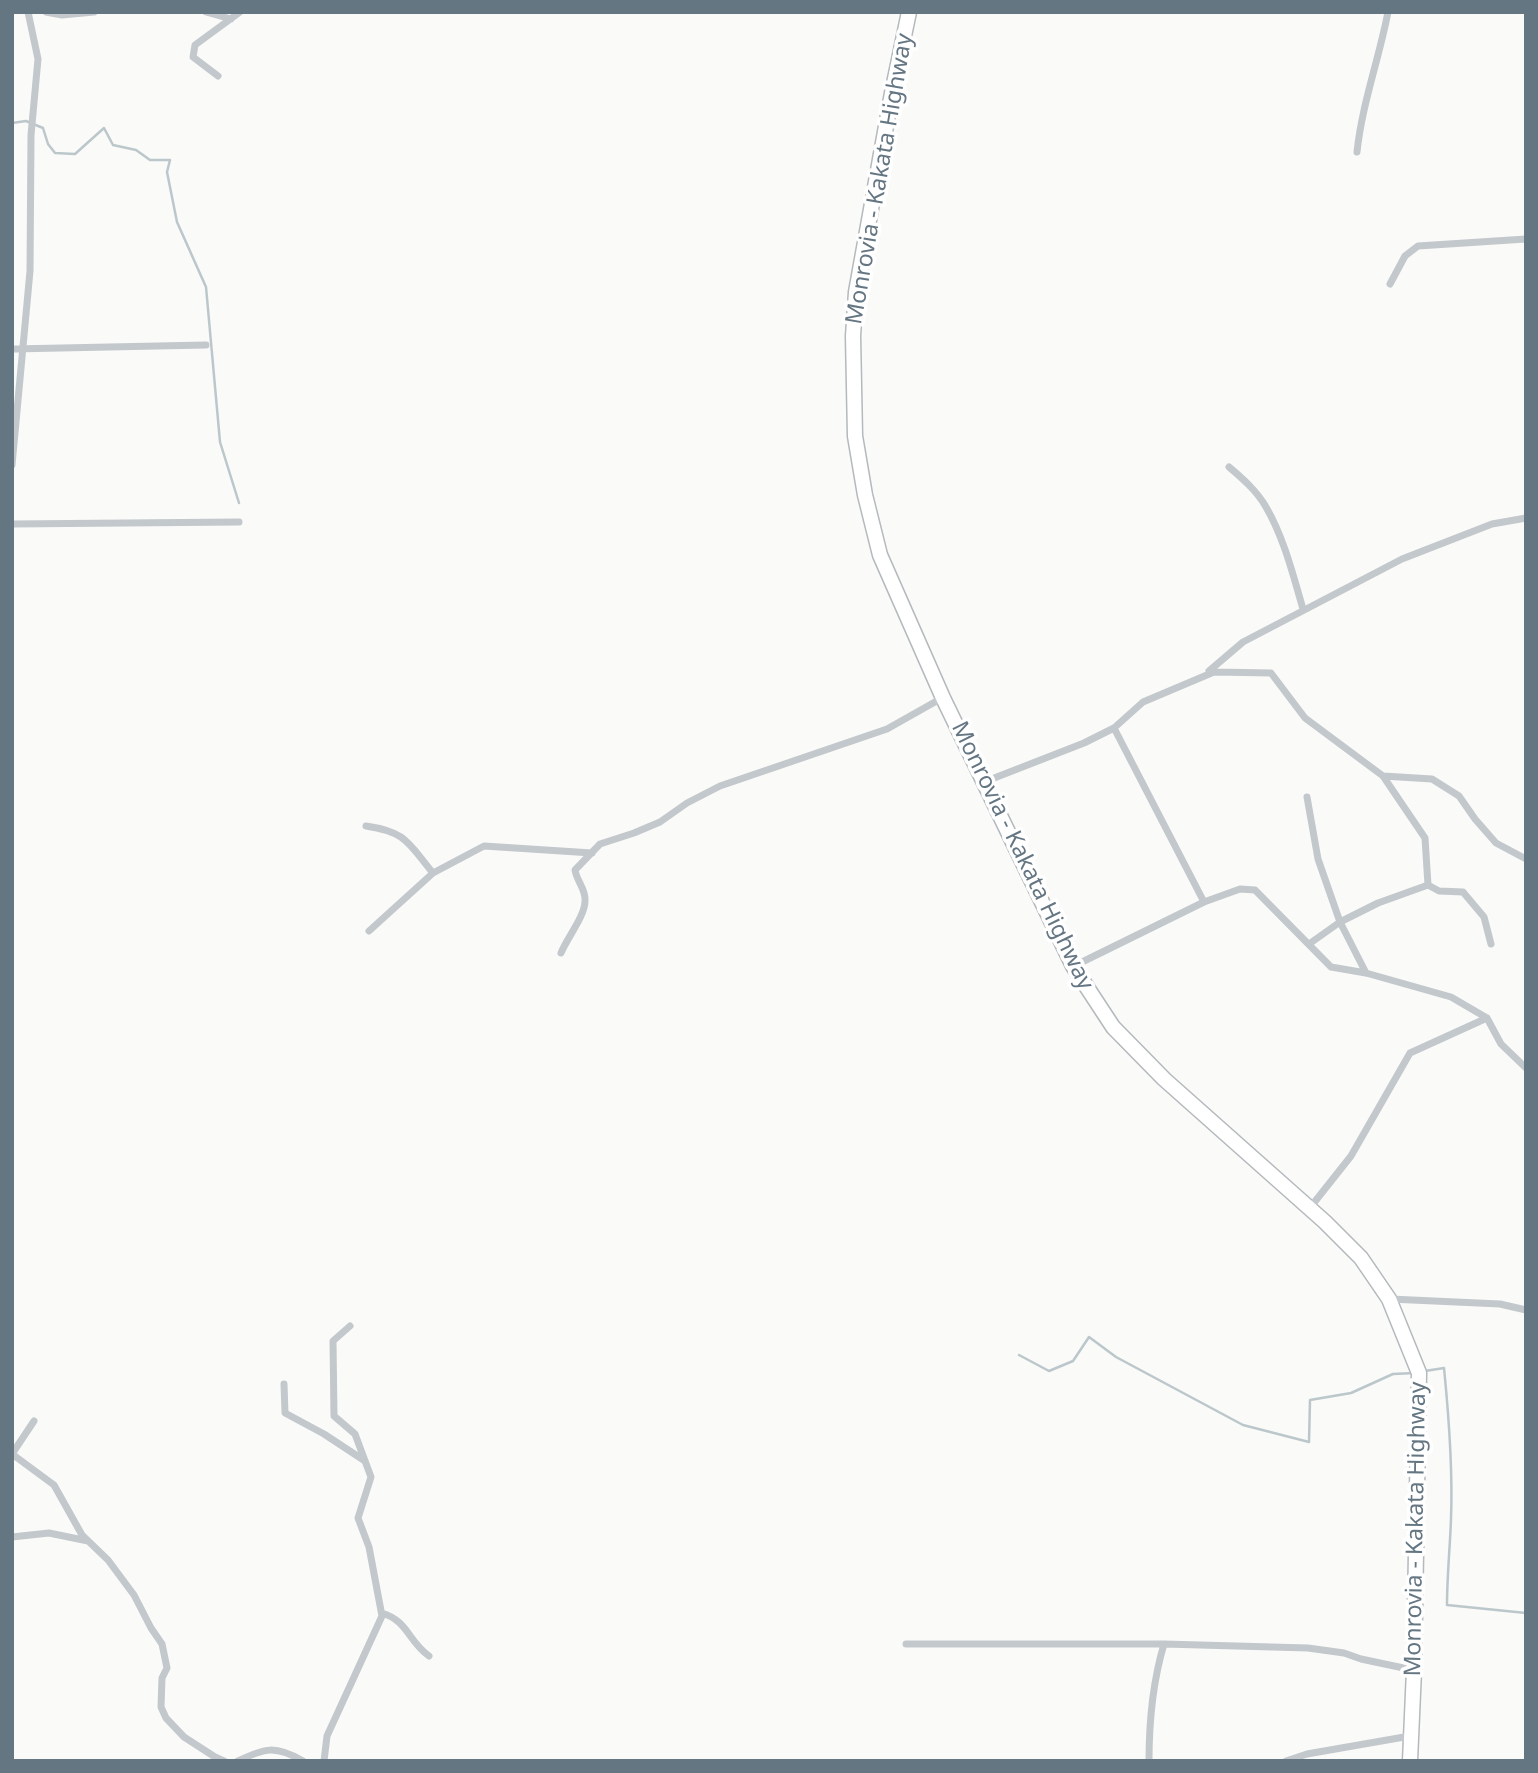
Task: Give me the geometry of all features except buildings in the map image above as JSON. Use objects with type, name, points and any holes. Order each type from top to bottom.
[{"type":"highway","name":"Monrovia - Kakata Highway","points":[[909,12],[856,292],[853,336],[855,436],[865,495],[880,555],[943,698],[1073,966],[1113,1027],[1164,1079],[1361,1258],[1390,1299],[1419,1373],[1410,1761]]},
{"type":"street","points":[[12,465],[30,271],[31,135],[38,59],[28,12]]},
{"type":"street","points":[[46,12],[62,15],[94,12]]},
{"type":"street","points":[[206,12],[231,19]]},
{"type":"street","points":[[218,76],[193,57],[195,45],[240,12]]},
{"type":"street","points":[[1357,152],[1362,116],[1380,54],[1388,12]]},
{"type":"street","points":[[1390,284],[1405,256],[1418,246],[1526,239]]},
{"type":"street","points":[[12,349],[206,345]]},
{"type":"street","points":[[1229,467],[1266,506],[1290,562],[1303,609]]},
{"type":"street","points":[[1209,671],[1243,642],[1402,559],[1492,524],[1526,518]]},
{"type":"street","points":[[12,524],[239,522]]},
{"type":"street","points":[[984,782],[1084,743],[1114,728],[1143,702],[1214,672],[1272,673],[1305,718],[1383,776],[1425,838],[1428,886]]},
{"type":"street","points":[[561,953],[586,902],[584,890],[576,880],[575,870],[600,844],[634,834],[720,786],[887,729],[943,698]]},
{"type":"street","points":[[1114,728],[1204,902]]},
{"type":"street","points":[[1383,776],[1432,779],[1459,796],[1496,843],[1526,859]]},
{"type":"street","points":[[1307,797],[1318,859],[1340,922],[1366,972]]},
{"type":"street","points":[[366,826],[389,830],[404,838],[433,873]]},
{"type":"street","points":[[369,931],[433,873],[484,846],[592,853]]},
{"type":"street","points":[[1308,944],[1340,922],[1378,903],[1428,886],[1440,891],[1463,892],[1484,917],[1492,944]]},
{"type":"street","points":[[1073,966],[1204,902],[1240,889],[1255,890],[1331,967],[1366,972],[1451,998],[1487,1018],[1501,1044],[1526,1068]]},
{"type":"street","points":[[1309,1209],[1351,1156],[1410,1053],[1487,1018]]},
{"type":"street","points":[[1390,1299],[1500,1304],[1526,1310]]},
{"type":"street","points":[[324,1761],[327,1736],[382,1616],[369,1547],[358,1518],[371,1477],[355,1434],[334,1416],[333,1341],[350,1326]]},
{"type":"street","points":[[284,1384],[285,1413],[365,1461]]},
{"type":"street","points":[[34,1421],[12,1454],[54,1485],[88,1541],[108,1560],[134,1595],[150,1628],[162,1644],[167,1668],[162,1678],[161,1707],[166,1718],[184,1737],[224,1761]]},
{"type":"street","points":[[12,1537],[49,1534],[88,1541]]},
{"type":"street","points":[[382,1613],[403,1624],[417,1647],[429,1656]]},
{"type":"street","points":[[906,1644],[1164,1644],[1308,1648],[1344,1653],[1362,1660],[1414,1670]]},
{"type":"street","points":[[1149,1761],[1159,1661],[1164,1644]]},
{"type":"street","points":[[1286,1761],[1307,1754],[1410,1736]]},
{"type":"street","points":[[238,1761],[262,1749],[282,1751],[303,1761]]},
{"type":"waterway","points":[[12,123],[26,121],[43,128],[48,144],[55,153],[75,154],[104,128],[113,145],[136,150],[150,160],[170,160],[167,172],[177,222],[206,287],[220,442],[239,503]]},
{"type":"waterway","points":[[1019,1355],[1049,1371],[1073,1361],[1089,1337],[1116,1357],[1243,1425],[1309,1442],[1310,1400],[1351,1393],[1393,1374],[1415,1373]]},
{"type":"waterway","points":[[1425,1371],[1444,1368],[1446,1387],[1451,1481],[1447,1605],[1526,1613]]}]
